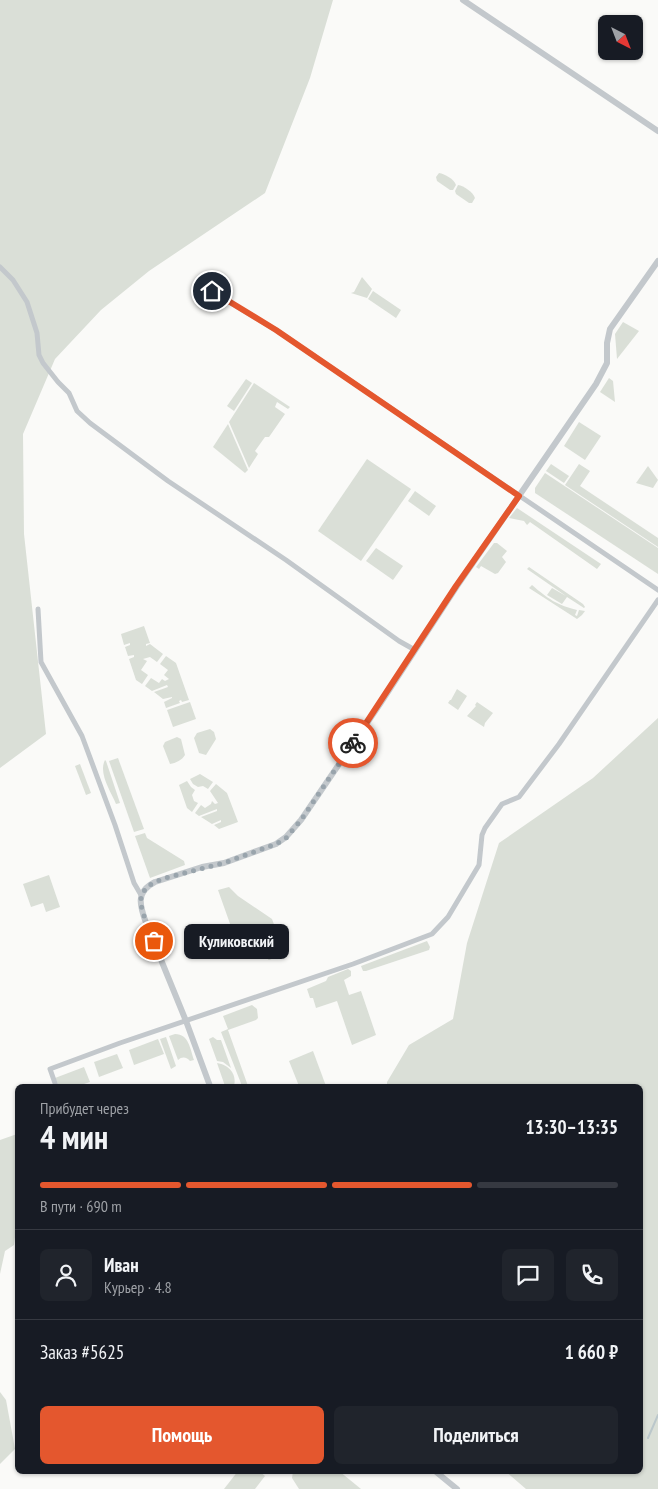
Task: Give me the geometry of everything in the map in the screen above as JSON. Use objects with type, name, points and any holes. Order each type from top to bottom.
[{"type":"street","points":[[462,0],[658,131]]},
{"type":"street","points":[[141,895],[148,886],[155,882],[224,863],[276,844],[286,838],[301,820],[456,586],[603,374],[607,363],[607,342],[610,329],[658,261]]},
{"type":"street","points":[[0,268],[13,280],[27,302],[36,333],[39,355],[43,363],[58,382],[70,393],[77,411],[90,423],[168,481],[286,560],[414,650]]},
{"type":"street","points":[[212,291],[276,330],[658,590]]},
{"type":"street","points":[[55,1084],[50,1069],[120,1042],[353,964],[432,934],[448,917],[479,865],[482,835],[502,804],[519,797],[554,751],[658,600]]},
{"type":"street","points":[[38,609],[41,662],[82,736],[134,883],[141,895],[144,916],[209,1084]]},
{"type":"street","points":[[439,1474],[457,1489]]},
{"type":"shaded area","points":[[0,0],[333,0],[310,78],[265,193],[149,271],[101,310],[55,359],[23,434],[24,534],[46,734],[0,768]]},
{"type":"shaded area","points":[[439,173],[453,181],[456,185],[453,190],[437,181],[436,177]]},
{"type":"shaded area","points":[[458,185],[472,194],[475,198],[472,203],[456,194],[455,191]]},
{"type":"shaded area","points":[[362,277],[372,289],[367,298],[351,293],[354,292]]},
{"type":"shaded area","points":[[373,291],[401,310],[396,318],[368,299]]},
{"type":"shaded area","points":[[623,322],[639,331],[617,359],[615,334]]},
{"type":"shaded area","points":[[609,378],[613,381],[615,402],[600,392]]},
{"type":"shaded area","points":[[246,379],[252,383],[234,411],[227,406]]},
{"type":"shaded area","points":[[254,383],[290,407],[288,409],[277,402],[275,407],[285,414],[269,437],[265,437],[255,451],[258,454],[249,468],[229,422]]},
{"type":"shaded area","points":[[579,422],[601,436],[585,460],[564,446]]},
{"type":"shaded area","points":[[228,424],[248,470],[245,473],[213,447]]},
{"type":"shaded area","points":[[367,459],[411,489],[361,561],[318,531]]},
{"type":"shaded area","points":[[551,464],[569,476],[564,483],[546,471]]},
{"type":"shaded area","points":[[579,464],[590,471],[580,486],[658,538],[658,547],[565,485]]},
{"type":"shaded area","points":[[648,466],[658,480],[653,488],[636,483]]},
{"type":"shaded area","points":[[545,473],[658,548],[658,574],[535,493],[535,488]]},
{"type":"shaded area","points":[[415,491],[436,506],[429,516],[408,501]]},
{"type":"shaded area","points":[[517,508],[601,564],[597,569],[530,522],[527,525],[524,521],[509,518]]},
{"type":"shaded area","points":[[494,543],[497,543],[507,551],[502,557],[506,562],[498,573],[495,574],[481,566],[479,569],[476,567]]},
{"type":"shaded area","points":[[376,548],[403,566],[393,580],[366,561]]},
{"type":"shaded area","points":[[529,567],[585,607],[567,597],[562,604],[547,595],[552,588],[566,596],[527,569]]},
{"type":"shaded area","points":[[532,585],[553,601],[577,610],[575,615],[577,616],[579,610],[585,611],[577,619],[529,588]]},
{"type":"shaded area","points":[[144,626],[150,643],[146,644],[146,646],[150,644],[163,654],[157,662],[150,657],[143,659],[147,661],[141,670],[148,675],[142,684],[136,680],[129,659],[134,657],[134,655],[128,656],[125,647],[130,645],[130,643],[124,645],[121,634]]},
{"type":"shaded area","points":[[166,656],[176,663],[189,700],[182,702],[181,700],[179,701],[180,703],[166,708],[164,702],[172,697],[163,699],[154,692],[168,687],[167,685],[152,691],[145,686],[151,678],[159,683],[162,679],[165,681],[169,679],[164,675],[168,670],[160,664]]},
{"type":"shaded area","points":[[457,689],[467,696],[458,710],[448,703]]},
{"type":"shaded area","points":[[190,702],[196,719],[173,727],[167,710]]},
{"type":"shaded area","points":[[477,702],[493,713],[484,727],[467,716],[476,706]]},
{"type":"shaded area","points":[[658,718],[658,1489],[526,1489],[508,1474],[643,1474],[643,1084],[387,1084],[387,1082],[409,1045],[453,1019],[467,943],[499,843],[593,778]]},
{"type":"shaded area","points":[[210,729],[214,732],[216,739],[206,755],[199,753],[194,738],[197,733]]},
{"type":"shaded area","points":[[177,737],[181,739],[185,755],[179,761],[170,764],[163,746],[165,742]]},
{"type":"shaded area","points":[[118,758],[144,829],[134,832],[109,761]]},
{"type":"shaded area","points":[[105,760],[120,803],[116,804],[106,782],[103,771]]},
{"type":"shaded area","points":[[80,764],[91,793],[86,795],[75,766]]},
{"type":"shaded area","points":[[200,774],[213,782],[208,789],[203,786],[198,787],[190,779]]},
{"type":"shaded area","points":[[187,781],[195,790],[192,795],[194,801],[198,803],[192,812],[187,808],[179,785]]},
{"type":"shaded area","points":[[216,784],[227,793],[238,822],[219,829],[214,825],[221,822],[221,820],[212,824],[201,817],[217,811],[217,809],[199,816],[195,813],[201,805],[205,808],[212,801],[215,804],[218,803],[210,791]]},
{"type":"shaded area","points":[[145,833],[147,838],[184,861],[185,865],[150,878],[135,836]]},
{"type":"shaded area","points":[[49,875],[60,907],[46,912],[43,903],[31,907],[23,884]]},
{"type":"shaded area","points":[[229,887],[238,896],[272,919],[285,954],[269,960],[234,935],[218,890]]},
{"type":"shaded area","points":[[427,941],[430,947],[429,950],[363,971],[361,966]]},
{"type":"shaded area","points":[[348,969],[351,971],[351,976],[344,980],[349,995],[361,991],[376,1035],[352,1045],[337,1001],[316,1008],[313,998],[310,998],[307,989],[326,981],[328,977]]},
{"type":"shaded area","points":[[252,1005],[257,1009],[258,1018],[256,1020],[228,1030],[247,1084],[241,1084],[221,1032],[228,1029],[223,1016]]},
{"type":"shaded area","points":[[175,1034],[186,1039],[194,1060],[190,1061],[181,1058],[178,1060],[169,1036]]},
{"type":"shaded area","points":[[166,1037],[176,1066],[171,1069],[160,1039]]},
{"type":"shaded area","points":[[213,1037],[221,1040],[231,1068],[223,1062],[217,1061],[209,1039]]},
{"type":"shaded area","points":[[158,1039],[164,1054],[134,1065],[129,1050]]},
{"type":"shaded area","points":[[313,1051],[325,1084],[298,1084],[289,1061]]},
{"type":"shaded area","points":[[117,1054],[123,1068],[99,1077],[94,1062]]},
{"type":"shaded area","points":[[217,1063],[228,1068],[233,1074],[234,1084],[224,1084]]},
{"type":"shaded area","points":[[84,1067],[90,1082],[84,1084],[58,1084],[55,1078]]},
{"type":"shaded area","points":[[15,1135],[15,1237],[14,1245],[5,1251],[0,1274],[0,1140]]},
{"type":"shaded area","points":[[0,1392],[6,1400],[15,1449],[0,1464]]},
{"type":"shaded area","points":[[236,1474],[263,1474],[265,1476],[255,1489],[224,1489]]},
{"type":"shaded area","points":[[293,1474],[343,1474],[361,1489],[299,1489],[292,1478]]},
{"type":"waterway","points":[[648,1438],[658,1415]]},
{"type":"way so far","points":[[154,941],[141,905],[141,895],[148,886],[165,878],[224,863],[276,844],[286,838],[301,820],[353,743]]},
{"type":"place","name":"Куликовский","points":[[154,941]]},
{"type":"route","points":[[212,291],[276,330],[519,496],[456,586],[433,624],[353,743]]}]
